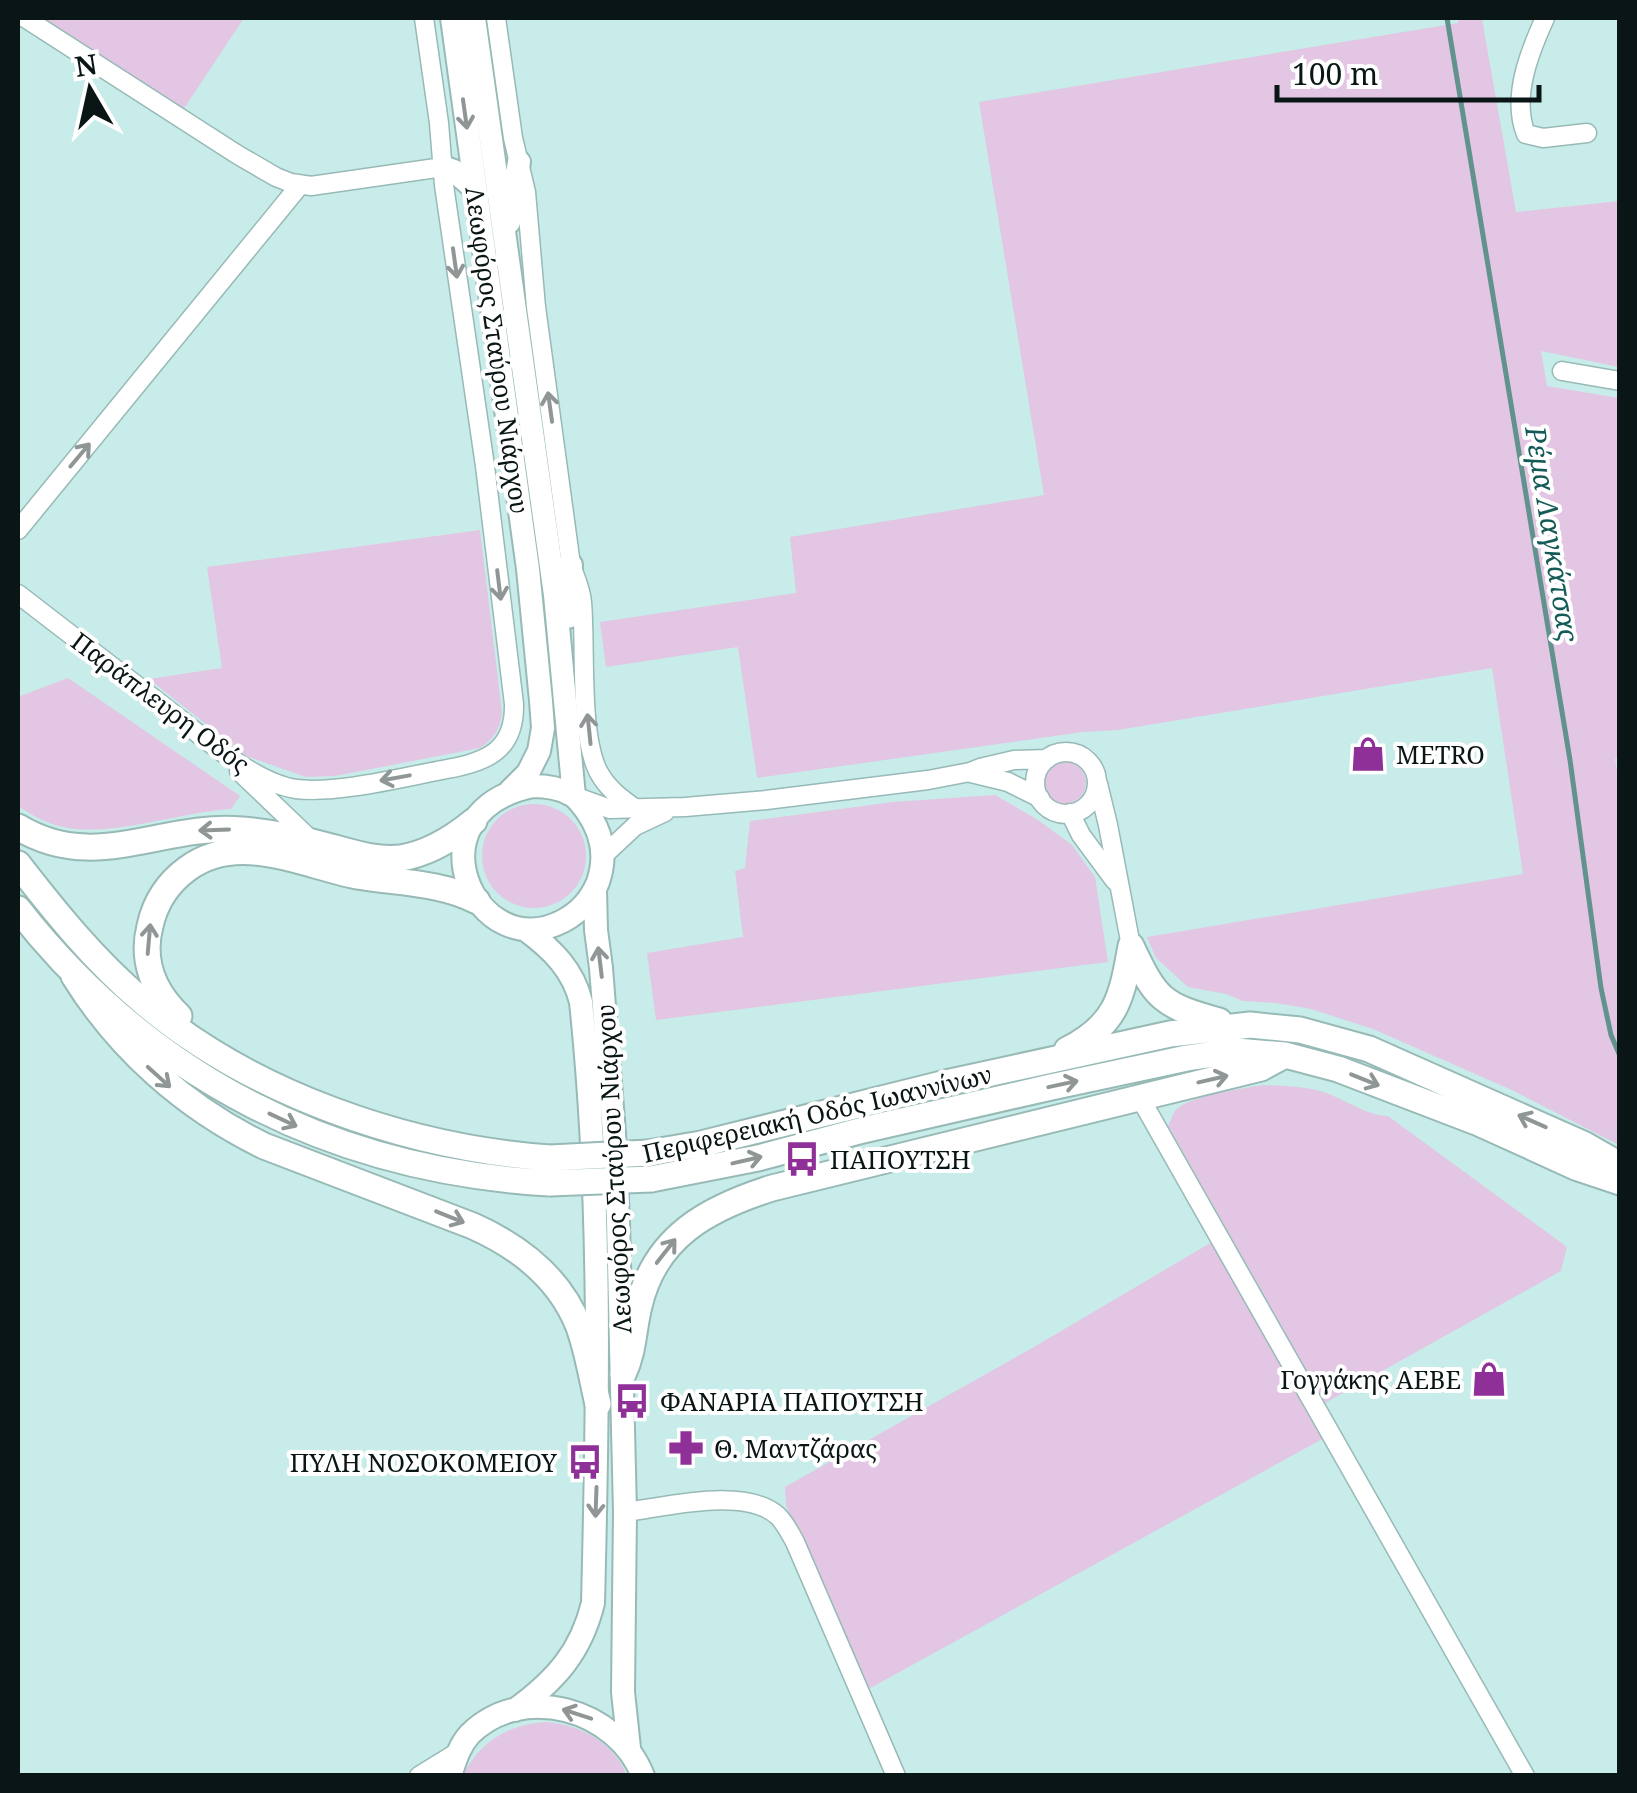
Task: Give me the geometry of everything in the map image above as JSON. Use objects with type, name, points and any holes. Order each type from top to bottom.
[{"type":"highway","points":[[18,828],[41,840],[83,849],[208,829],[254,831],[395,858],[432,849],[474,821]]},
{"type":"highway","points":[[209,1050],[158,992],[150,971],[147,943],[152,918],[171,882],[196,862],[234,851],[262,852],[354,875],[440,888],[478,901]]},
{"type":"highway","name":"Περιφερειακή Οδός Ιωαννίνων","points":[[18,864],[104,966],[145,1004],[209,1050],[287,1091],[369,1122],[550,1171]]},
{"type":"highway","name":"Περιφερειακή Οδός Ιωαννίνων","points":[[18,909],[74,976],[150,1041],[202,1078],[294,1126],[362,1152],[416,1166],[500,1180],[550,1171],[740,1162],[882,1125],[1236,1051],[1285,1055],[1338,1069],[1620,1182]]},
{"type":"highway","points":[[1131,946],[1150,986],[1162,997],[1182,1011],[1238,1026]]},
{"type":"highway","points":[[1038,1064],[1081,1043],[1116,1010],[1131,946]]},
{"type":"highway","points":[[74,976],[102,1018],[152,1072],[232,1130],[264,1146],[473,1226],[522,1253],[547,1276],[580,1329],[598,1404]]},
{"type":"highway","name":"Περιφερειακή Οδός Ιωαννίνων","points":[[650,1166],[701,1144],[946,1083],[1170,1034],[1238,1026],[1300,1030],[1369,1050],[1584,1144],[1620,1165]]},
{"type":"highway","points":[[622,1374],[633,1349],[638,1310],[654,1266],[676,1238],[709,1212],[772,1188],[1262,1068],[1285,1055]]},
{"type":"main road","name":"Λεωφόρος Σταύρου Νιάρχου","points":[[452,18],[528,569],[543,728],[535,761],[510,791]]},
{"type":"main road","name":"Λεωφόρος Σταύρου Νιάρχου","points":[[474,18],[560,638],[574,796]]},
{"type":"main road","points":[[505,240],[519,162]]},
{"type":"main road","points":[[443,166],[475,189]]},
{"type":"main road","points":[[560,638],[570,610],[572,565]]},
{"type":"main road","points":[[544,786],[574,796],[596,826],[604,855],[595,890],[574,915],[553,926],[526,930],[508,924],[478,901],[464,875],[462,853],[474,821],[485,807],[510,791],[544,786]]},
{"type":"main road","name":"Λεωφόρος Σταύρου Νιάρχου","points":[[595,890],[614,1132],[625,1512],[624,1692],[629,1748]]},
{"type":"main road","name":"Λεωφόρος Σταύρου Νιάρχου","points":[[450,1776],[458,1752],[472,1733],[516,1710],[551,1681],[578,1645],[593,1603],[598,1404],[595,1231],[582,1002],[576,983],[561,960],[526,930]]},
{"type":"main road","name":"Λεωφόρος Σταύρου Νιάρχου","points":[[516,1710],[554,1708],[588,1716],[609,1728],[629,1748],[644,1776]]},
{"type":"street","points":[[25,18],[276,177],[318,186],[443,166],[424,18]]},
{"type":"street","points":[[496,18],[513,138],[526,192],[538,318],[572,565],[582,599],[592,754],[599,773],[614,794],[636,809]]},
{"type":"street","points":[[1545,18],[1526,70],[1521,96],[1522,125],[1526,134],[1543,138],[1587,133]]},
{"type":"street","name":"Παράπλευρη Οδός","points":[[18,594],[228,754],[270,781],[308,790],[344,787],[464,766],[498,750],[514,722],[514,704],[443,166]]},
{"type":"street","points":[[18,530],[300,185]]},
{"type":"street","points":[[1562,370],[1620,381]]},
{"type":"street","points":[[574,796],[600,807],[684,807],[766,800],[970,772],[1063,752],[1080,755],[1093,767],[1098,784],[1131,946]]},
{"type":"street","points":[[228,754],[244,777],[314,843]]},
{"type":"street","points":[[1040,798],[1035,781],[1047,758]]},
{"type":"street","points":[[970,772],[1008,782],[1040,798],[1052,810],[1070,814],[1086,807],[1098,784]]},
{"type":"street","points":[[604,855],[647,818],[684,807]]},
{"type":"street","points":[[1070,814],[1120,890]]},
{"type":"street","points":[[1140,1096],[1525,1776]]},
{"type":"street","points":[[625,1512],[737,1500],[760,1505],[778,1516],[794,1542],[896,1776]]},
{"type":"street","points":[[420,1776],[458,1752]]},
{"type":"shaded area","points":[[41,18],[244,18],[183,110]]},
{"type":"shaded area","points":[[1458,18],[1487,18],[1482,19],[1516,212],[1619,201],[1619,367],[1541,351],[1547,386],[1619,398],[1620,756],[1615,759],[1620,789],[1619,1145],[1514,1091],[1373,1029],[1311,1009],[1243,1001],[1188,987],[1156,958],[1147,937],[1523,874],[1492,668],[1118,730],[757,778],[738,647],[606,667],[600,622],[796,593],[790,537],[1044,495],[979,102],[1458,23]]},
{"type":"shaded area","points":[[480,530],[502,713],[496,733],[480,748],[335,776],[306,777],[246,756],[149,679],[222,668],[207,567]]},
{"type":"shaded area","points":[[68,678],[240,796],[231,809],[87,830],[54,825],[18,806],[18,697]]},
{"type":"shaded area","points":[[1065,762],[1080,768],[1086,783],[1080,798],[1065,804],[1050,798],[1044,783],[1050,768]]},
{"type":"shaded area","points":[[995,795],[1072,845],[1095,877],[1108,962],[656,1020],[647,953],[743,937],[735,871],[745,868],[750,821],[893,802]]},
{"type":"shaded area","points":[[534,804],[554,808],[577,827],[586,856],[582,876],[563,899],[534,908],[514,904],[491,885],[482,856],[486,836],[505,813]]},
{"type":"shaded area","points":[[1263,1085],[1320,1091],[1371,1113],[1388,1116],[1567,1247],[1561,1271],[1325,1403],[1168,1126],[1182,1105]]},
{"type":"shaded area","points":[[1212,1242],[1324,1438],[865,1691],[786,1505],[785,1487]]},
{"type":"shaded area","points":[[546,1722],[594,1737],[613,1753],[627,1775],[463,1775],[478,1753],[497,1737],[520,1726]]},
{"type":"waterway","name":"Ρέμα Λαγκάτσας","points":[[1447,18],[1570,760],[1601,988],[1611,1035],[1620,1056]]},
{"type":"place","name":"METRO","points":[[1368,754]]},
{"type":"place","name":"ΠΑΠΟΥΤΣΗ","points":[[802,1159]]},
{"type":"place","name":"Γογγάκης ΑΕΒΕ","points":[[1489,1379]]},
{"type":"place","name":"ΦΑΝΑΡΙΑ ΠΑΠΟΥΤΣΗ","points":[[632,1401]]},
{"type":"place","name":"Θ. Μαντζάρας","points":[[686,1448]]},
{"type":"place","name":"ΠΥΛΗ ΝΟΣΟΚΟΜΕΙΟΥ","points":[[585,1462]]}]
